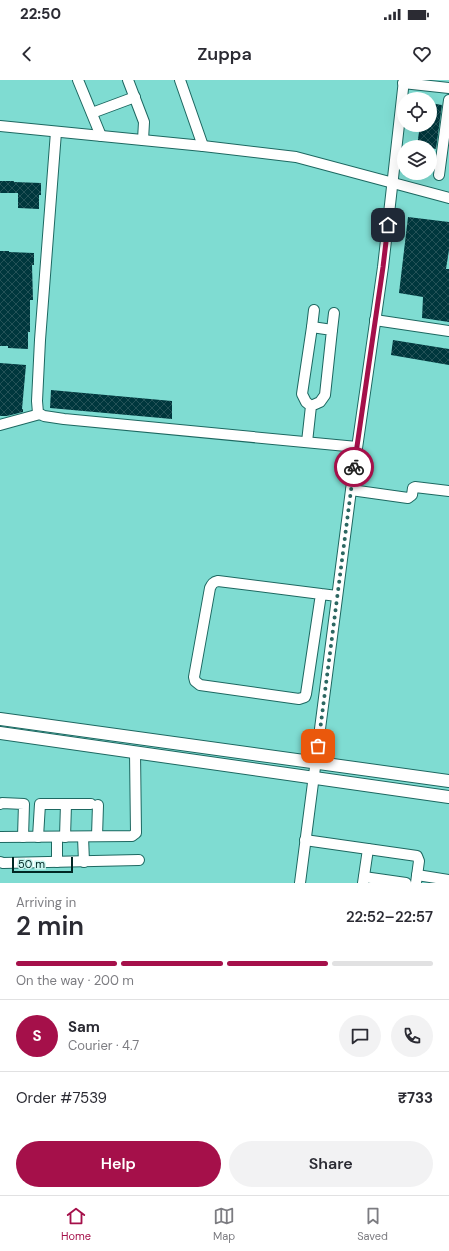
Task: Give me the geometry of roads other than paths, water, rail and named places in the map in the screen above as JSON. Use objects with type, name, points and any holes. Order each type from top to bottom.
[{"type":"street","points":[[78,80],[101,136]]},
{"type":"street","points":[[128,80],[144,122],[143,140]]},
{"type":"street","points":[[180,80],[203,146]]},
{"type":"street","points":[[300,883],[351,490],[383,267],[403,81],[449,88]]},
{"type":"street","points":[[92,113],[135,97]]},
{"type":"street","points":[[439,175],[449,100]]},
{"type":"street","points":[[0,126],[203,146],[296,157],[449,198]]},
{"type":"street","points":[[40,414],[37,410],[37,401],[40,340],[56,132]]},
{"type":"street","points":[[311,406],[306,402],[302,394],[314,310]]},
{"type":"street","points":[[311,406],[320,402],[325,395],[334,313]]},
{"type":"street","points":[[375,320],[449,331]]},
{"type":"street","points":[[312,327],[332,330]]},
{"type":"street","points":[[307,442],[311,406]]},
{"type":"street","points":[[0,425],[40,414],[64,419],[357,447]]},
{"type":"street","points":[[351,490],[408,498],[412,495],[413,488],[415,487],[448,491]]},
{"type":"street","points":[[321,594],[305,697],[302,699],[200,685],[195,681],[194,677],[210,588],[214,582],[218,581],[337,596]]},
{"type":"street","points":[[314,643],[331,645]]},
{"type":"street","points":[[311,661],[328,664]]},
{"type":"street","points":[[0,719],[449,781]]},
{"type":"street","points":[[0,733],[449,798]]},
{"type":"street","points":[[0,837],[132,836],[136,833],[135,752]]},
{"type":"street","points":[[0,804],[24,804],[23,837]]},
{"type":"street","points":[[38,837],[40,804],[94,804],[97,836]]},
{"type":"street","points":[[58,862],[66,804]]},
{"type":"street","points":[[83,837],[84,862]]},
{"type":"street","points":[[305,840],[417,856],[419,861],[416,879],[449,880]]},
{"type":"street","points":[[368,849],[363,880],[406,883]]},
{"type":"street","points":[[0,862],[84,862],[139,860]]}]
